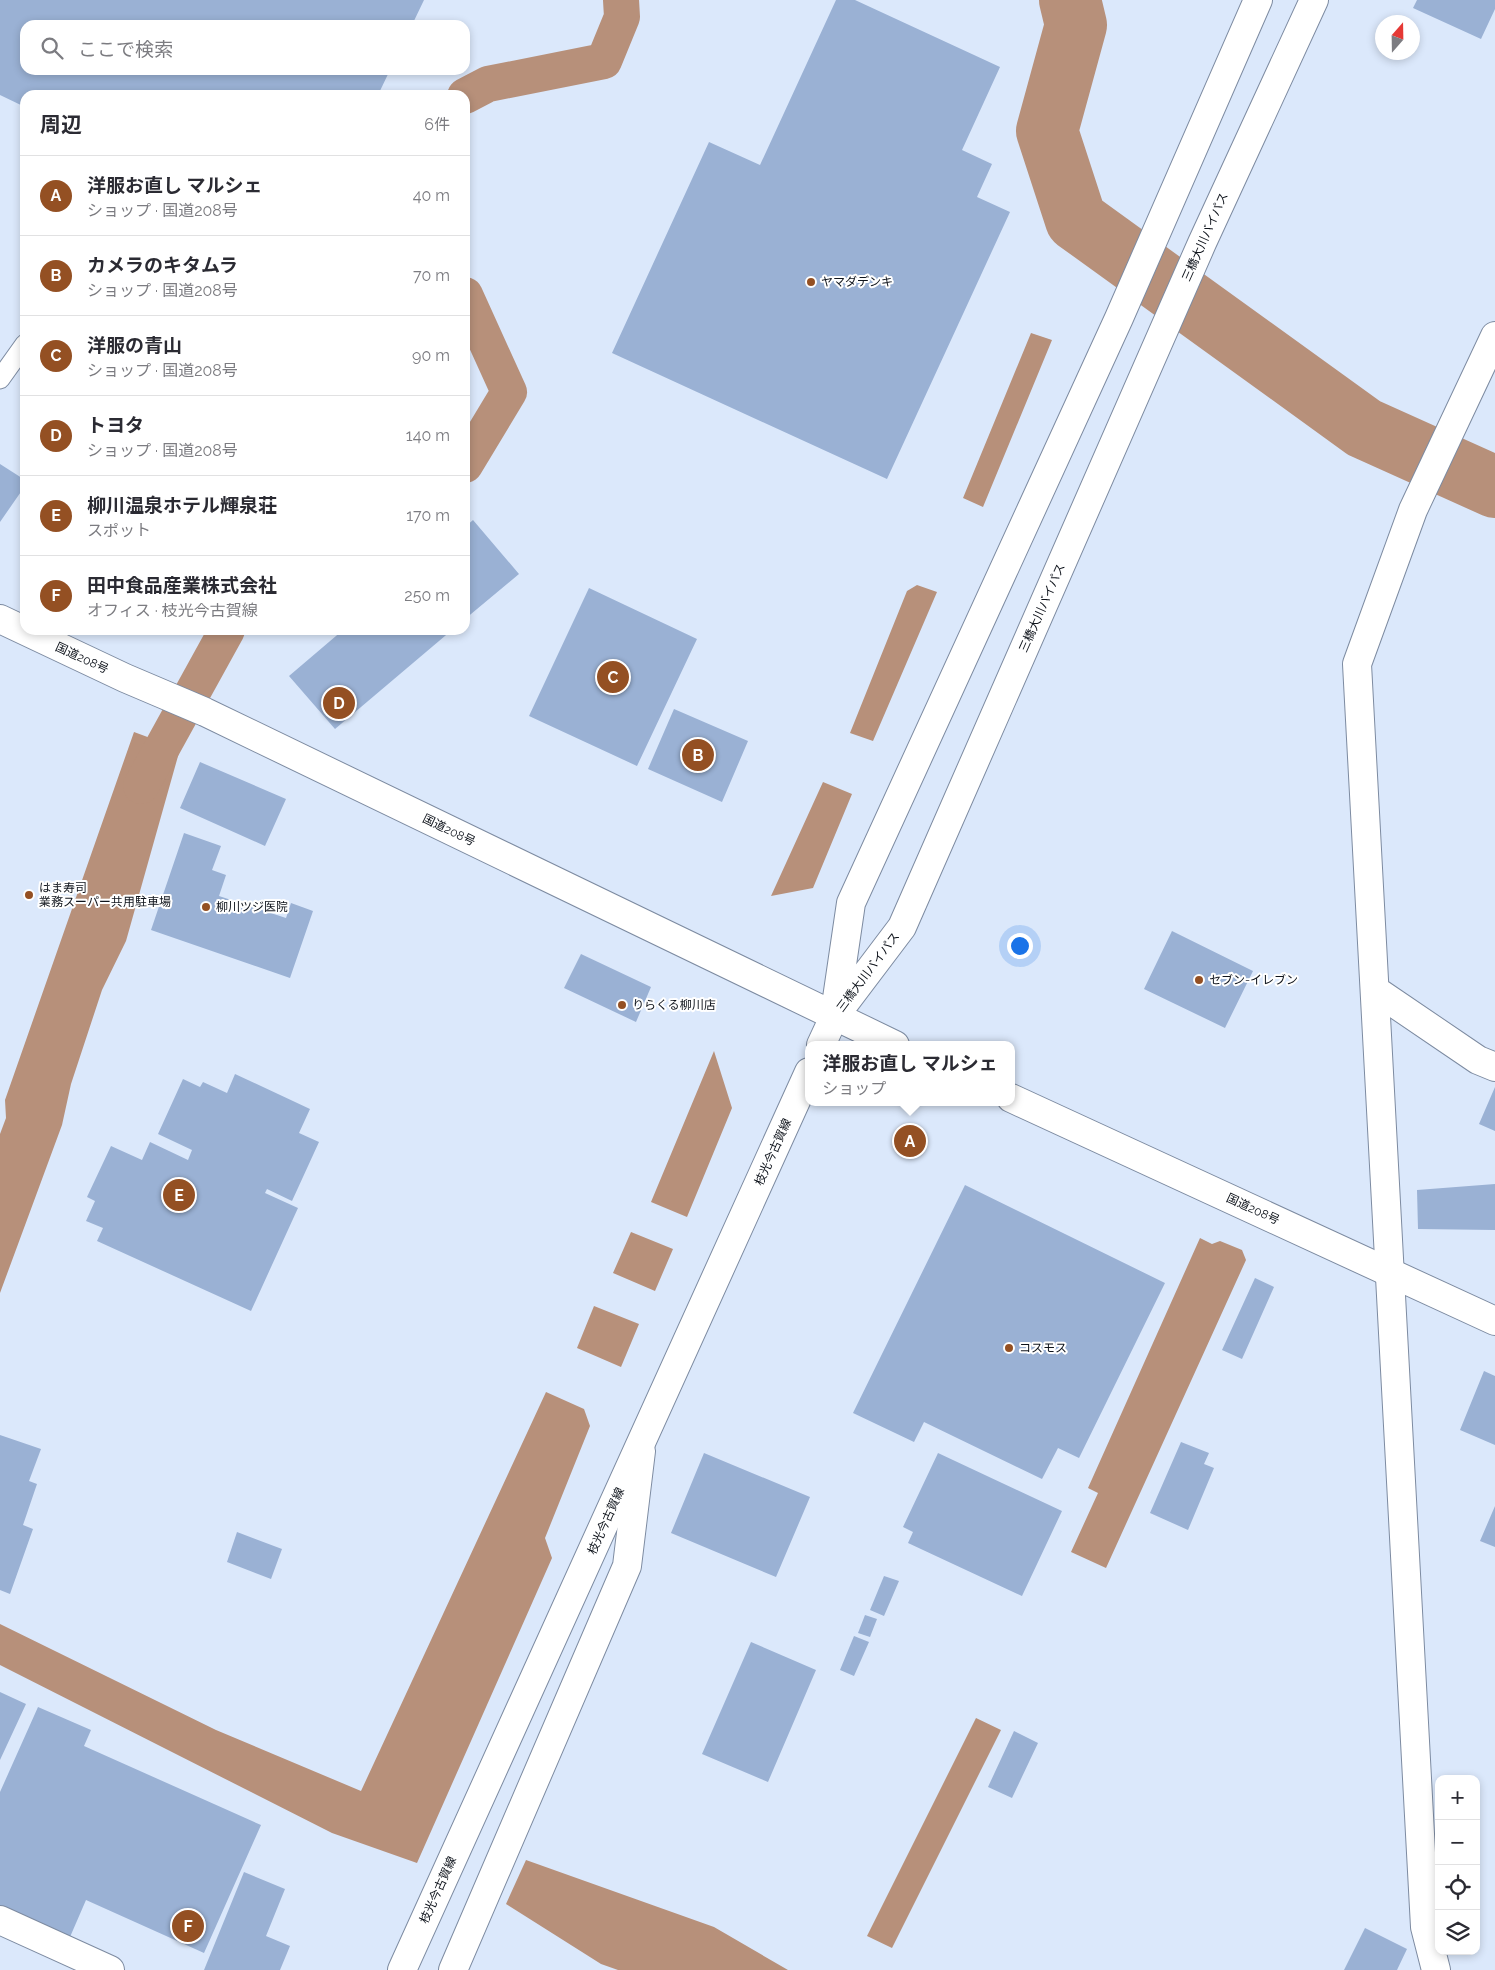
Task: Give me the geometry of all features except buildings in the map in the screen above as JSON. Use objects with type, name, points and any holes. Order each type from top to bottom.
[{"type":"main road","name":"三橋大川バイパス","points":[[834,1017],[852,903],[1119,318],[1258,0]]},
{"type":"main road","name":"三橋大川バイパス","points":[[834,1017],[902,927],[1202,243],[1314,0]]},
{"type":"main road","points":[[1436,1970],[1424,1927],[1357,664],[1413,510],[1495,336]]},
{"type":"main road","name":"国道208号","points":[[0,619],[20,628]]},
{"type":"main road","name":"国道208号","points":[[34,635],[125,678],[205,712],[886,1041]]},
{"type":"main road","points":[[1375,990],[1478,1060],[1495,1067]]},
{"type":"main road","points":[[823,1041],[834,1017]]},
{"type":"main road","name":"枝光今古賀線","points":[[402,1970],[805,1081]]},
{"type":"main road","name":"国道208号","points":[[1015,1100],[1495,1321]]},
{"type":"main road","points":[[453,1970],[627,1566],[641,1444]]},
{"type":"main road","points":[[0,1920],[110,1970]]},
{"type":"lane","points":[[0,379],[19,351]]},
{"type":"shaded area","points":[[1031,333],[1052,340],[983,507],[963,498]]},
{"type":"shaded area","points":[[917,585],[937,592],[873,741],[850,733],[907,591]]},
{"type":"shaded area","points":[[134,732],[180,749],[126,941],[102,990],[71,1084],[62,1125],[0,1293],[0,1134],[6,1118],[5,1100]]},
{"type":"shaded area","points":[[823,782],[852,794],[813,888],[771,896]]},
{"type":"shaded area","points":[[714,1051],[732,1108],[687,1217],[651,1202]]},
{"type":"shaded area","points":[[631,1232],[673,1249],[655,1291],[613,1273]]},
{"type":"shaded area","points":[[1200,1238],[1212,1244],[1220,1241],[1242,1250],[1246,1260],[1106,1568],[1071,1552],[1098,1493],[1088,1488]]},
{"type":"shaded area","points":[[594,1306],[639,1324],[621,1367],[577,1348]]},
{"type":"shaded area","points":[[546,1392],[584,1409],[590,1426],[545,1538],[552,1558],[417,1863],[332,1833],[0,1665],[0,1624],[216,1730],[361,1791]]},
{"type":"shaded area","points":[[976,1718],[1001,1730],[892,1948],[867,1936]]},
{"type":"shaded area","points":[[526,1860],[714,1927],[788,1970],[618,1970],[601,1964],[506,1904]]},
{"type":"waterway","points":[[470,93],[488,84],[604,61],[622,17],[621,0]]},
{"type":"waterway","points":[[1070,0],[1076,25],[1047,131],[1076,220],[1364,428],[1495,487]]},
{"type":"waterway","points":[[470,306],[509,392],[470,457]]},
{"type":"waterway","points":[[141,786],[224,635]]},
{"type":"place","name":"ヤマダデンキ","points":[[811,282]]},
{"type":"place","name":"洋服の青山","points":[[613,677]]},
{"type":"place","name":"トヨタ","points":[[339,703]]},
{"type":"place","name":"カメラのキタムラ","points":[[698,755]]},
{"type":"place","name":"はま寿司 業務スーパー共用駐車場","points":[[29,895]]},
{"type":"place","name":"柳川ツジ医院","points":[[206,907]]},
{"type":"place","name":"セブン-イレブン","points":[[1199,980]]},
{"type":"place","name":"りらくる柳川店","points":[[622,1005]]},
{"type":"place","name":"洋服お直し マルシェ","points":[[910,1141]]},
{"type":"place","name":"柳川温泉ホテル輝泉荘","points":[[179,1195]]},
{"type":"place","name":"コスモス","points":[[1009,1348]]},
{"type":"place","name":"田中食品産業株式会社","points":[[188,1926]]}]
